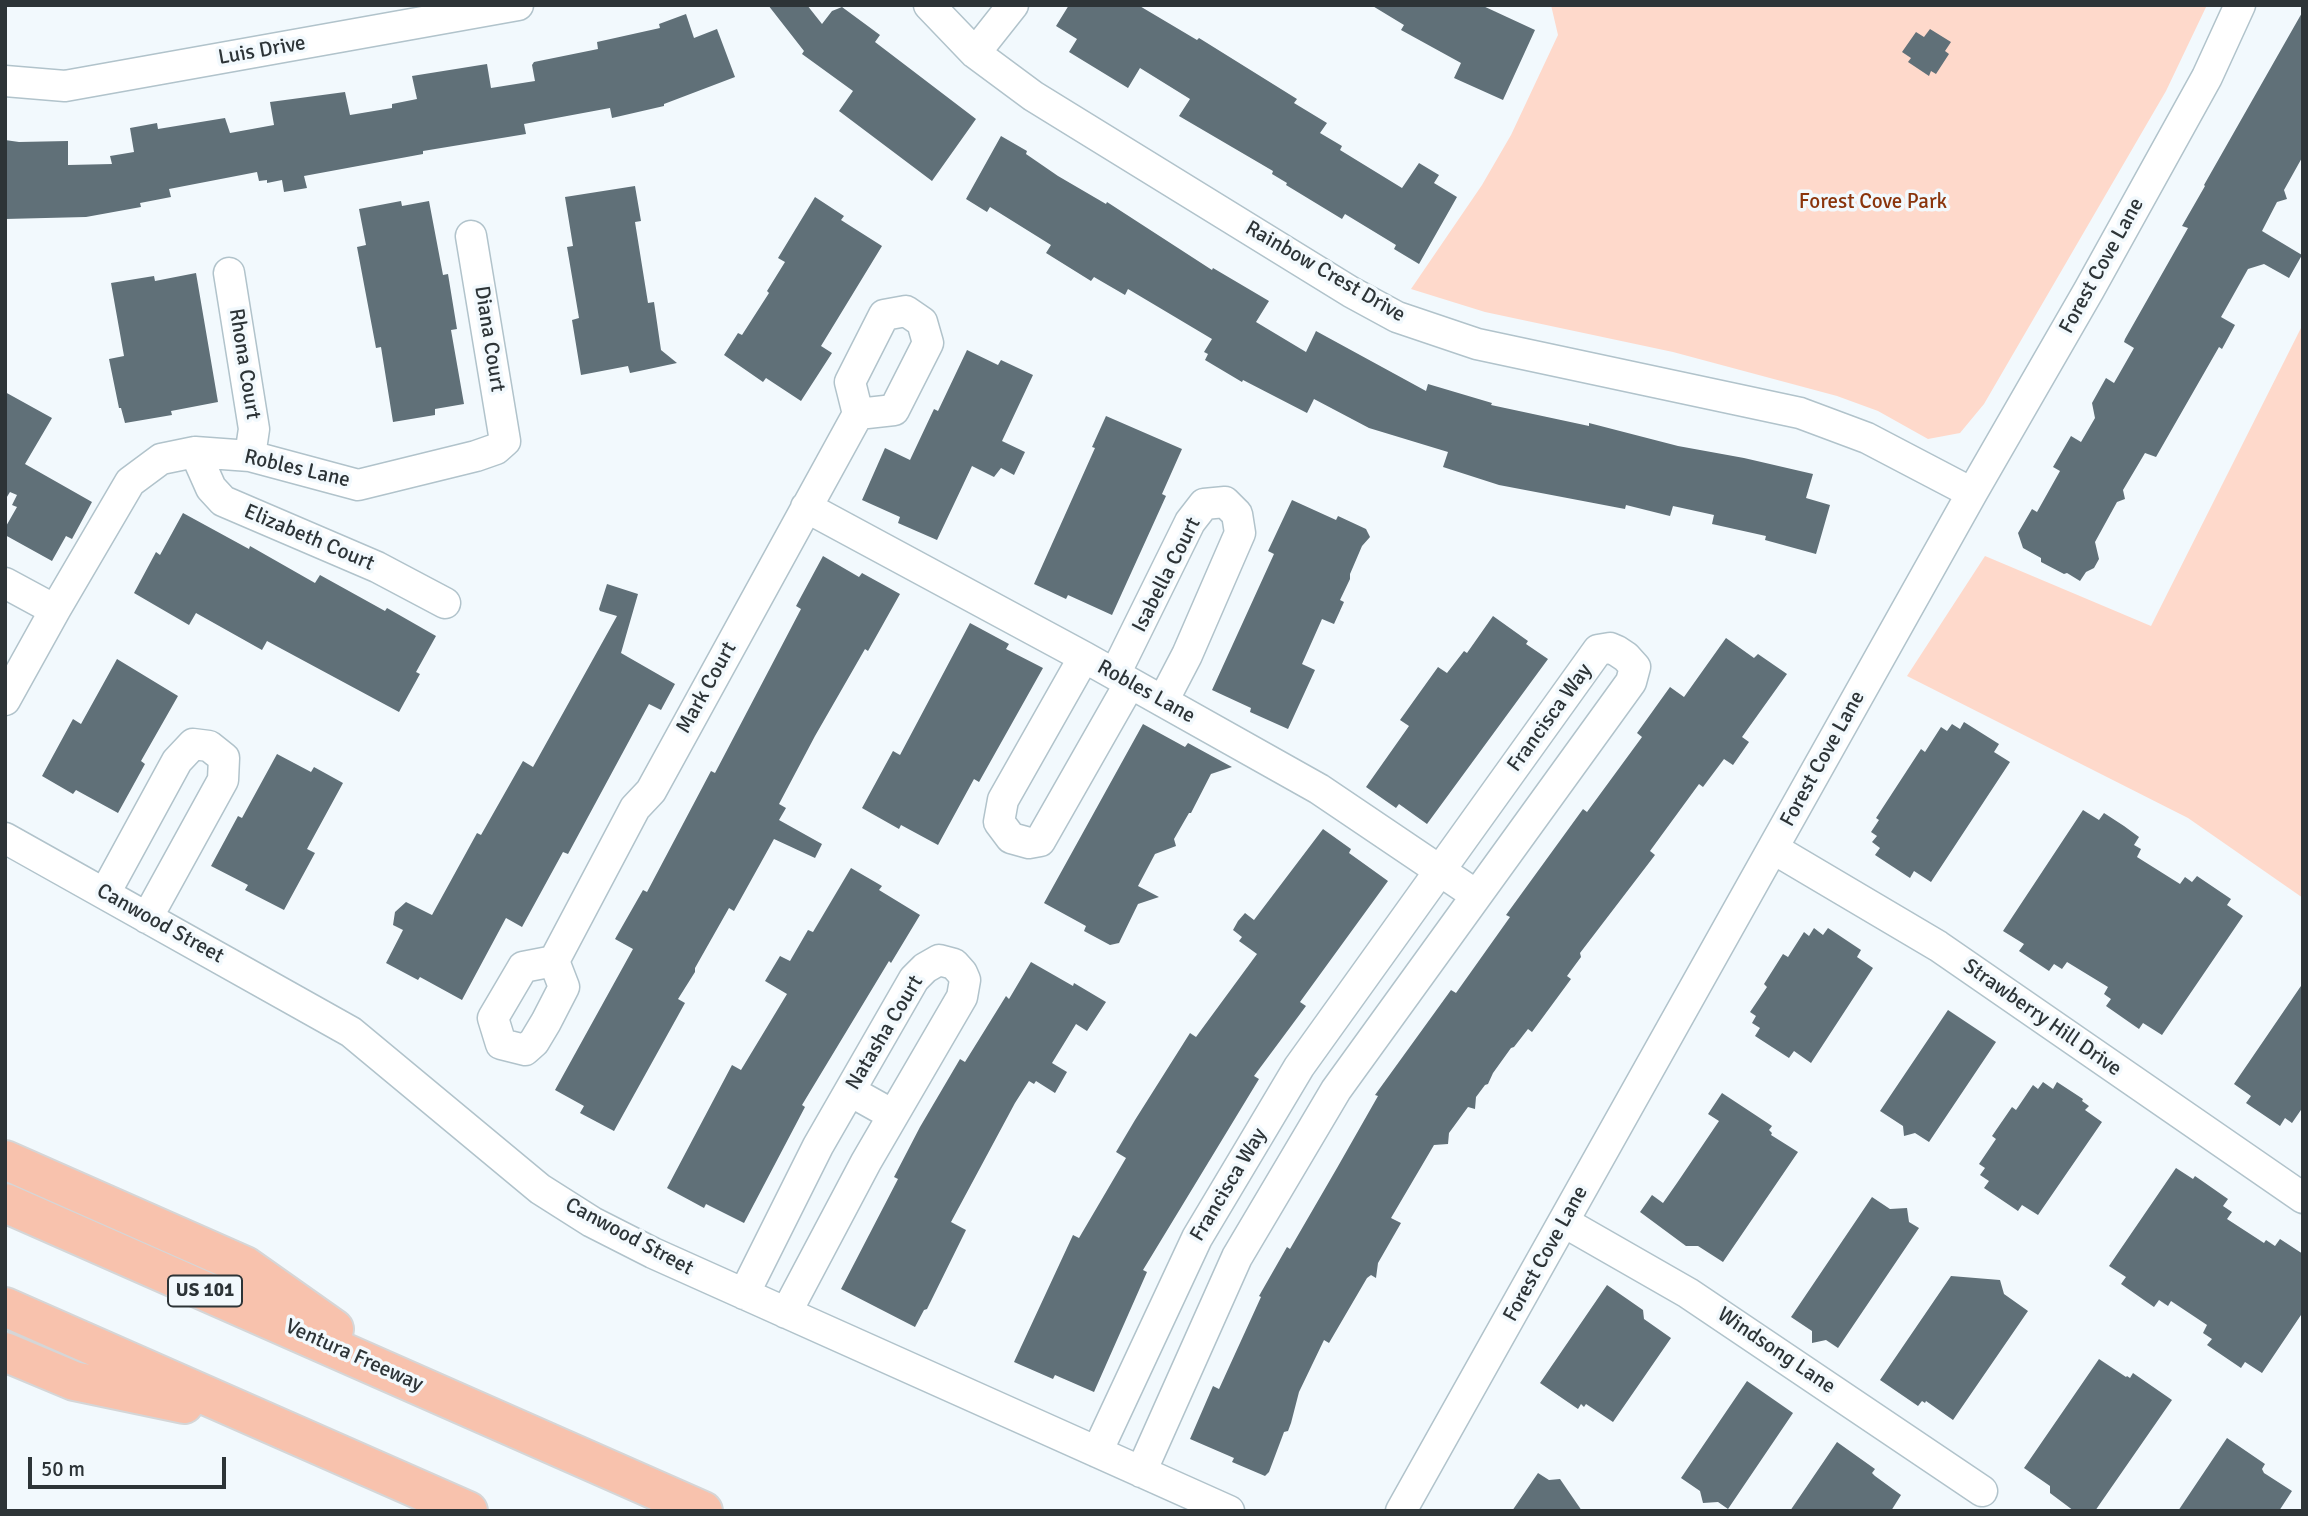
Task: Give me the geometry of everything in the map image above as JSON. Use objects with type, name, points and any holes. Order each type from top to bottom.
[{"type":"highway","points":[[5,1160],[245,1266],[405,1378]]},
{"type":"highway","name":"Ventura Freeway","points":[[5,1203],[703,1511]]},
{"type":"highway","points":[[5,1307],[468,1511]]},
{"type":"highway","points":[[5,1352],[74,1381],[264,1421]]},
{"type":"street","name":"Luis Drive","points":[[5,81],[65,86],[519,5]]},
{"type":"street","name":"Rainbow Crest Drive","points":[[929,5],[975,53],[1033,96],[1339,285],[1397,317],[1477,344],[1800,413],[1867,438],[1972,493]]},
{"type":"street","points":[[975,53],[1013,5]]},
{"type":"street","name":"Forest Cove Lane","points":[[1401,1511],[1972,493],[2089,290],[2207,77],[2240,5]]},
{"type":"street","name":"Diana Court","points":[[471,236],[505,441]]},
{"type":"street","name":"Rhona Court","points":[[229,273],[254,429],[250,456]]},
{"type":"street","name":"Mark Court","points":[[554,961],[635,808],[651,791],[858,414]]},
{"type":"street","name":"Robles Lane","points":[[5,699],[130,482],[161,459],[195,452],[250,456],[358,485],[476,456],[496,449],[505,441]]},
{"type":"street","name":"Elizabeth Court","points":[[195,452],[211,488],[223,501],[377,567],[445,603]]},
{"type":"street","name":"Isabella Court","points":[[1084,657],[1003,800],[999,822],[1011,838],[1029,843],[1040,841],[1123,679],[1190,522],[1204,504],[1225,502],[1237,514],[1240,533],[1187,654],[1163,701]]},
{"type":"street","name":"Robles Lane","points":[[806,507],[1084,657],[1319,789],[1476,895]]},
{"type":"street","points":[[5,583],[55,610]]},
{"type":"street","name":"Francisca Way","points":[[1097,1452],[1197,1238],[1299,1068],[1598,650],[1609,648],[1626,657],[1635,667],[1631,682],[1336,1090],[1237,1257],[1141,1472]]},
{"type":"street","points":[[105,893],[177,761],[193,744],[209,746],[224,758],[223,780],[147,918]]},
{"type":"street","name":"Canwood Street","points":[[5,838],[351,1032],[540,1189],[592,1222],[653,1253],[1229,1511]]},
{"type":"street","name":"Strawberry Hill Drive","points":[[1774,849],[1938,946],[2303,1198]]},
{"type":"street","name":"Natasha Court","points":[[744,1294],[818,1146],[914,979],[925,968],[939,961],[954,964],[965,980],[962,998],[893,1115],[786,1313]]},
{"type":"street","points":[[1299,1068],[1336,1090]]},
{"type":"street","points":[[850,1091],[893,1115]]},
{"type":"street","name":"Windsong Lane","points":[[1564,1222],[1688,1293],[1982,1491]]},
{"type":"street","points":[[1197,1238],[1237,1257]]},
{"type":"green space","name":"Forest Cove Park","points":[[1551,5],[2207,5],[2166,91],[1984,404],[1960,433],[1928,439],[1878,411],[1837,396],[1673,352],[1485,312],[1411,289],[1482,185],[1511,135],[1558,35]]},
{"type":"green space","points":[[2303,324],[2303,898],[2188,818],[1907,676],[1985,556],[2151,626]]},
{"type":"building","points":[[768,5],[807,5],[822,24],[832,11],[842,7],[880,35],[875,42],[976,119],[932,181],[839,111],[853,91],[802,54],[804,51]]},
{"type":"building","points":[[1069,5],[1138,5],[1197,40],[1199,38],[1297,99],[1294,103],[1327,123],[1320,133],[1342,146],[1340,150],[1402,188],[1419,163],[1439,175],[1434,183],[1457,197],[1419,264],[1394,249],[1396,245],[1345,214],[1342,219],[1286,185],[1287,183],[1272,174],[1273,171],[1179,116],[1190,99],[1140,68],[1128,88],[1069,52],[1077,39],[1056,26]]},
{"type":"building","points":[[1371,5],[1481,5],[1535,30],[1503,100],[1454,78],[1461,63],[1401,30],[1404,25]]},
{"type":"building","points":[[2303,11],[2303,156],[2284,190],[2287,199],[2277,202],[2262,231],[2302,255],[2289,278],[2264,264],[2248,269],[2221,317],[2235,325],[2222,349],[2219,347],[2156,457],[2145,453],[2123,490],[2125,499],[2117,502],[2095,542],[2099,559],[2080,581],[2041,562],[2041,558],[2023,548],[2018,533],[2032,509],[2037,512],[2060,471],[2053,467],[2071,436],[2081,442],[2095,418],[2092,403],[2106,378],[2114,383],[2134,348],[2124,342],[2125,339],[2188,228],[2182,226],[2204,185]]},
{"type":"building","points":[[686,14],[694,38],[717,29],[735,77],[664,106],[612,118],[610,108],[524,124],[526,134],[423,151],[423,154],[304,176],[307,188],[284,192],[282,180],[267,183],[267,180],[259,181],[257,172],[169,189],[171,197],[140,203],[141,207],[86,217],[5,219],[5,140],[68,141],[68,165],[112,164],[110,156],[134,152],[130,128],[157,123],[158,129],[225,118],[230,133],[274,125],[270,102],[345,92],[350,115],[392,108],[392,104],[417,99],[412,76],[487,64],[491,88],[535,81],[532,65],[534,62],[598,49],[597,42],[660,28],[659,24]]},
{"type":"building","points":[[1930,29],[1951,42],[1945,51],[1949,54],[1936,74],[1931,71],[1929,76],[1908,62],[1911,58],[1902,52],[1916,32],[1924,37]]},
{"type":"building","points":[[1001,136],[1027,151],[1026,154],[1058,176],[1106,204],[1107,202],[1212,270],[1213,268],[1269,301],[1256,322],[1306,352],[1316,331],[1426,391],[1428,384],[1492,403],[1491,405],[1589,426],[1589,423],[1678,446],[1813,474],[1806,498],[1830,505],[1816,554],[1765,540],[1766,536],[1712,524],[1714,515],[1673,506],[1670,516],[1626,505],[1625,509],[1499,485],[1443,467],[1448,452],[1369,428],[1314,399],[1307,413],[1243,380],[1242,382],[1205,360],[1208,354],[1204,352],[1212,339],[1128,289],[1125,295],[1094,277],[1091,281],[1046,253],[1051,245],[990,207],[987,212],[966,199]]},
{"type":"building","points":[[635,186],[641,221],[635,222],[648,303],[654,302],[661,350],[677,363],[630,373],[628,366],[581,375],[572,320],[579,318],[567,247],[573,246],[565,197]]},
{"type":"building","points":[[815,197],[844,216],[841,220],[882,246],[821,346],[832,353],[801,401],[766,378],[763,382],[724,355],[738,333],[742,335],[769,293],[767,291],[785,262],[778,258]]},
{"type":"building","points":[[401,201],[402,206],[429,201],[443,275],[448,274],[457,329],[451,330],[464,404],[435,409],[435,415],[393,422],[381,347],[376,348],[357,247],[366,245],[359,209]]},
{"type":"building","points":[[196,273],[218,402],[171,411],[172,415],[125,423],[119,408],[109,359],[124,356],[111,283],[154,276],[155,281]]},
{"type":"building","points":[[967,350],[998,365],[1001,360],[1033,375],[1002,441],[1025,452],[1014,475],[1001,468],[994,477],[972,466],[937,540],[898,523],[900,517],[862,500],[885,448],[910,460],[934,409],[938,411]]},
{"type":"building","points":[[5,392],[52,418],[25,464],[92,502],[72,539],[66,536],[52,561],[5,535],[5,528],[17,507],[12,505],[17,495],[10,492],[5,500]]},
{"type":"building","points":[[1106,416],[1182,449],[1162,494],[1166,496],[1112,615],[1068,595],[1066,599],[1034,584],[1095,448],[1092,447]]},
{"type":"building","points":[[1292,500],[1336,520],[1338,516],[1366,529],[1370,537],[1362,546],[1350,574],[1340,600],[1344,602],[1334,624],[1322,619],[1302,664],[1315,670],[1288,729],[1250,712],[1251,708],[1212,690],[1274,554],[1268,551]]},
{"type":"building","points":[[183,513],[249,549],[250,546],[315,583],[320,575],[436,636],[416,672],[420,674],[399,712],[267,641],[262,650],[196,613],[189,625],[134,593],[156,552],[160,555]]},
{"type":"building","points":[[823,556],[859,577],[862,573],[900,594],[868,651],[865,649],[779,804],[786,808],[779,820],[822,844],[815,858],[774,839],[734,911],[729,908],[678,999],[685,1003],[614,1131],[580,1113],[584,1106],[555,1090],[633,949],[615,939],[643,890],[647,892],[711,771],[715,773],[801,609],[796,606]]},
{"type":"building","points":[[607,584],[638,594],[621,653],[675,684],[661,710],[649,704],[568,854],[563,852],[522,927],[506,918],[462,1000],[420,977],[418,980],[386,963],[403,930],[393,925],[395,912],[406,902],[432,915],[477,833],[481,835],[523,761],[533,767],[617,616],[599,609]]},
{"type":"building","points":[[1493,616],[1548,659],[1427,824],[1399,804],[1396,808],[1366,787],[1409,726],[1400,720],[1438,667],[1447,673],[1464,651],[1467,653]]},
{"type":"building","points":[[970,623],[1009,644],[1006,649],[1043,668],[979,782],[974,779],[938,845],[901,825],[899,829],[862,808],[893,751],[900,755]]},
{"type":"building","points":[[1726,638],[1754,658],[1758,654],[1787,674],[1742,737],[1749,742],[1733,765],[1724,759],[1703,787],[1699,784],[1650,851],[1655,855],[1580,953],[1581,957],[1567,976],[1571,979],[1532,1032],[1528,1029],[1511,1048],[1488,1084],[1476,1097],[1475,1109],[1468,1107],[1449,1133],[1448,1144],[1434,1145],[1391,1218],[1401,1223],[1378,1263],[1376,1278],[1371,1275],[1367,1278],[1329,1343],[1324,1340],[1299,1392],[1288,1431],[1284,1432],[1269,1472],[1265,1476],[1232,1462],[1234,1458],[1190,1439],[1213,1386],[1219,1389],[1261,1297],[1259,1296],[1337,1168],[1378,1096],[1375,1095],[1451,990],[1456,993],[1510,917],[1506,915],[1583,809],[1587,812],[1642,737],[1637,733],[1670,687],[1684,697]]},
{"type":"building","points":[[117,659],[178,696],[141,761],[145,764],[118,813],[76,790],[73,794],[42,776],[73,719],[81,724]]},
{"type":"building","points":[[1964,722],[1999,744],[1994,752],[2010,762],[1931,882],[1914,871],[1910,878],[1875,855],[1880,848],[1872,842],[1877,836],[1871,832],[1879,820],[1876,818],[1921,749],[1925,752],[1941,727],[1947,731],[1952,724],[1960,729]]},
{"type":"building","points":[[1143,724],[1185,747],[1188,743],[1232,767],[1211,774],[1174,839],[1176,846],[1155,854],[1138,886],[1159,897],[1138,904],[1119,943],[1110,945],[1084,931],[1086,926],[1044,903]]},
{"type":"building","points":[[277,754],[311,772],[314,767],[343,783],[307,849],[315,853],[284,910],[245,890],[248,885],[211,866],[238,816],[242,818]]},
{"type":"building","points":[[2083,810],[2099,820],[2104,813],[2139,837],[2134,845],[2141,849],[2137,857],[2180,884],[2185,877],[2192,882],[2197,876],[2231,899],[2227,905],[2243,916],[2162,1035],[2143,1023],[2139,1029],[2106,1006],[2111,999],[2104,994],[2108,987],[2067,962],[2062,969],[2054,964],[2049,971],[2019,951],[2024,944],[2003,931]]},
{"type":"building","points":[[1323,829],[1351,849],[1349,853],[1388,881],[1300,1002],[1306,1006],[1254,1076],[1259,1079],[1143,1270],[1147,1272],[1094,1392],[1055,1375],[1053,1379],[1014,1362],[1073,1235],[1079,1238],[1126,1158],[1116,1152],[1135,1120],[1190,1033],[1196,1037],[1257,954],[1239,941],[1242,937],[1233,930],[1238,921],[1245,913],[1254,920]]},
{"type":"building","points":[[851,868],[882,886],[879,890],[920,915],[802,1105],[805,1107],[744,1223],[706,1204],[704,1208],[667,1188],[732,1065],[741,1070],[787,994],[765,981],[780,956],[790,961],[808,930],[813,932]]},
{"type":"building","points":[[1814,928],[1823,935],[1828,928],[1861,950],[1857,957],[1873,968],[1811,1063],[1794,1051],[1789,1058],[1755,1036],[1760,1028],[1752,1023],[1756,1016],[1750,1012],[1767,987],[1764,984],[1783,954],[1788,957],[1804,932],[1809,936]]},
{"type":"building","points":[[1031,962],[1106,1002],[1087,1031],[1076,1024],[1052,1063],[1067,1072],[1055,1093],[1036,1081],[1034,1084],[1029,1081],[1015,1103],[951,1222],[966,1230],[927,1309],[915,1327],[841,1289],[898,1179],[894,1177],[920,1127],[960,1059],[965,1062],[1006,996],[1009,999]]},
{"type":"building","points":[[2303,983],[2303,1107],[2292,1123],[2285,1118],[2280,1126],[2246,1103],[2251,1096],[2234,1084]]},
{"type":"building","points":[[1948,1010],[1996,1042],[1929,1142],[1915,1133],[1904,1136],[1903,1126],[1880,1111]]},
{"type":"building","points":[[2043,1082],[2053,1089],[2057,1082],[2083,1099],[2089,1106],[2085,1110],[2102,1122],[2038,1215],[2022,1205],[2018,1211],[1984,1188],[1989,1181],[1980,1175],[1985,1168],[1979,1164],[1996,1139],[1992,1136],[2012,1107],[2016,1110],[2033,1085],[2038,1089]]},
{"type":"building","points":[[1722,1093],[1772,1126],[1769,1130],[1771,1135],[1798,1152],[1723,1262],[1698,1246],[1686,1246],[1640,1212],[1652,1195],[1663,1203],[1677,1183],[1719,1121],[1708,1114]]},
{"type":"building","points":[[2176,1168],[2193,1179],[2195,1176],[2228,1199],[2223,1206],[2232,1212],[2227,1219],[2264,1243],[2266,1240],[2275,1246],[2280,1239],[2303,1254],[2303,1312],[2262,1373],[2245,1362],[2241,1368],[2207,1345],[2212,1339],[2203,1333],[2207,1325],[2171,1301],[2168,1306],[2159,1300],[2154,1307],[2121,1284],[2126,1277],[2109,1266]]},
{"type":"building","points":[[1872,1197],[1890,1209],[1907,1208],[1909,1222],[1919,1228],[1838,1348],[1826,1340],[1812,1343],[1812,1331],[1791,1317]]},
{"type":"building","points":[[1951,1276],[2000,1280],[2004,1294],[2028,1311],[1953,1420],[1926,1401],[1922,1401],[1918,1406],[1880,1380]]},
{"type":"building","points":[[1607,1285],[1643,1310],[1644,1319],[1671,1338],[1613,1422],[1586,1404],[1584,1407],[1581,1404],[1578,1409],[1540,1383]]},
{"type":"building","points":[[2099,1359],[2126,1377],[2130,1378],[2133,1373],[2172,1400],[2095,1511],[2074,1511],[2050,1493],[2050,1486],[2024,1468]]},
{"type":"building","points":[[1747,1381],[1793,1413],[1728,1509],[1718,1502],[1703,1503],[1700,1491],[1681,1478]]},
{"type":"building","points":[[2227,1438],[2265,1464],[2262,1469],[2264,1473],[2292,1491],[2279,1511],[2178,1511]]},
{"type":"building","points":[[1837,1442],[1875,1469],[1872,1473],[1875,1476],[1901,1495],[1891,1511],[1790,1511]]},
{"type":"building","points":[[1538,1473],[1549,1480],[1560,1479],[1582,1511],[1512,1511]]}]
